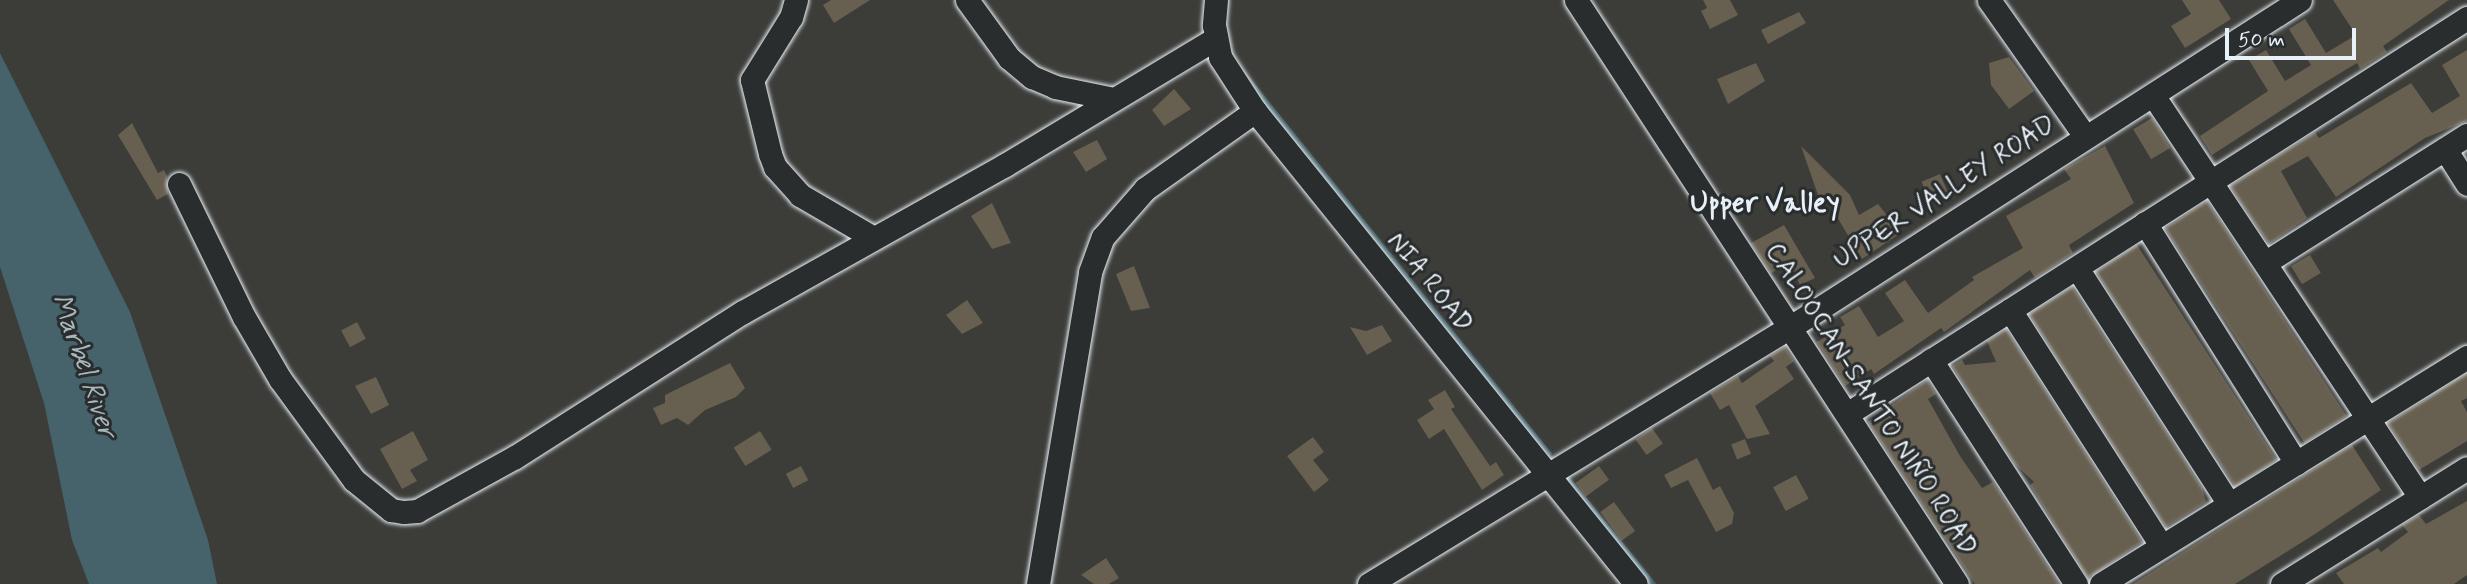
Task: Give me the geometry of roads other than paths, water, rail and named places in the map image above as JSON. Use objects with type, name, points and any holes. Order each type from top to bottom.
[{"type":"street","points":[[796,0],[791,18],[751,80],[770,154],[775,167],[800,195],[872,237]]},
{"type":"street","points":[[967,0],[1009,58],[1032,77],[1055,87],[1109,98]]},
{"type":"street","name":"NIA ROAD","points":[[1216,0],[1215,39],[1220,57],[1255,111],[1636,584]]},
{"type":"street","name":"CALOOCAN-SANTO NIÑO ROAD","points":[[1576,0],[1957,584]]},
{"type":"street","points":[[1989,0],[2085,136]]},
{"type":"street","name":"UPPER VALLEY ROAD","points":[[1369,584],[1788,328],[2300,0]]},
{"type":"street","points":[[1847,414],[2467,18]]},
{"type":"street","points":[[178,184],[244,317],[280,379],[354,480],[391,510],[416,511],[515,457],[743,312],[1004,165],[1109,98],[1215,39]]},
{"type":"street","points":[[2153,94],[2266,262],[2367,421],[2420,497]]},
{"type":"street","points":[[1038,584],[1090,272],[1103,237],[1145,189],[1255,111]]},
{"type":"street","points":[[2266,262],[2467,135]]},
{"type":"street","points":[[2445,149],[2467,184]]},
{"type":"street","points":[[2145,223],[2296,463]]},
{"type":"street","points":[[2077,268],[2230,504]]},
{"type":"street","points":[[2010,310],[2161,545]]},
{"type":"street","points":[[2101,584],[2467,358]]},
{"type":"street","points":[[1931,360],[2076,584]]},
{"type":"street","points":[[2282,584],[2467,468]]},
{"type":"water","name":"Marbel River","points":[[0,53],[130,312],[208,540],[217,584],[89,584],[72,540],[44,403],[0,267]]},
{"type":"waterway","points":[[1242,72],[1548,453]]},
{"type":"waterway","points":[[1564,474],[1653,584]]},
{"type":"district","name":"Upper Valley","points":[[1765,204]]}]
